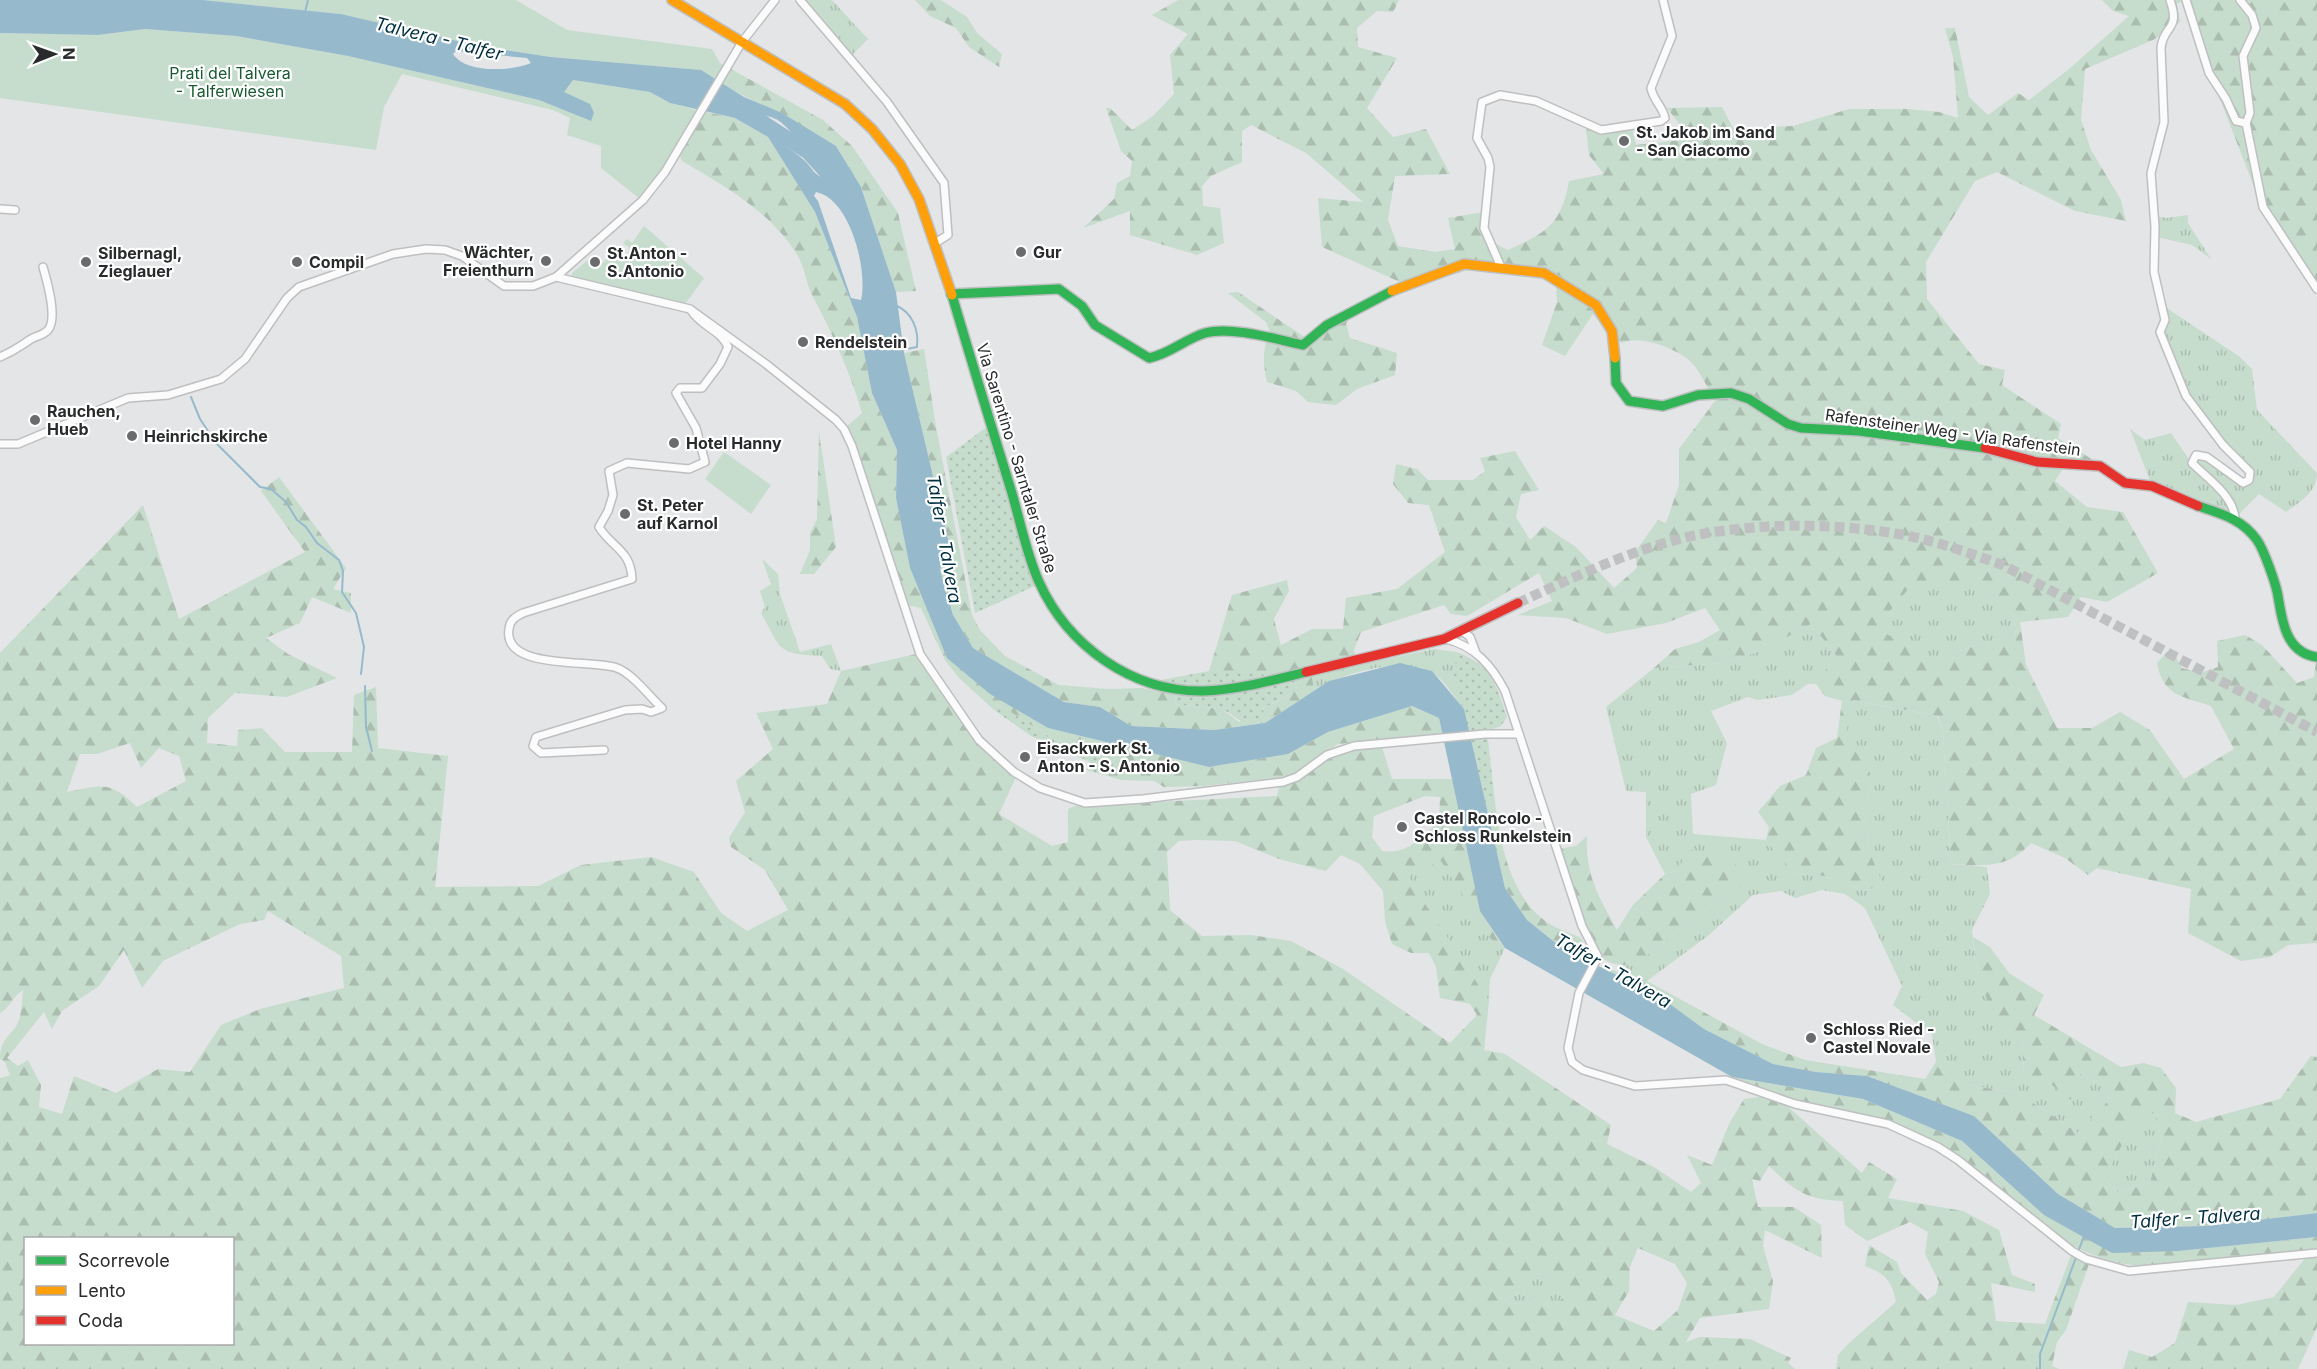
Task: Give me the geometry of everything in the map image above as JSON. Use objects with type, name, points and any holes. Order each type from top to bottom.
[{"type":"street","name":"Via Sarentino - Sarntaler Straße","points":[[672,0],[844,104],[872,129],[900,164],[919,199],[935,243],[1038,580],[1061,620],[1095,654],[1144,682],[1201,691],[1244,687],[1466,634],[1478,623],[1518,603]]},
{"type":"street","points":[[0,444],[18,444],[128,398],[168,395],[221,379],[245,359],[287,298],[299,287],[393,254],[426,249],[445,250],[476,266],[493,281],[504,286],[533,286],[556,277],[643,200],[665,172],[742,42],[775,0]]},
{"type":"street","points":[[800,0],[887,102],[944,183],[948,210],[948,235],[935,243]]},
{"type":"street","points":[[1501,267],[1484,228],[1490,167],[1488,158],[1477,138],[1482,102],[1500,95],[1536,101],[1601,130],[1661,122],[1665,118],[1664,112],[1652,96],[1651,88],[1672,36],[1663,0]]},
{"type":"street","points":[[2170,0],[2175,16],[2174,24],[2163,37],[2161,48],[2164,122],[2151,173],[2155,227],[2154,272],[2165,320],[2160,332],[2186,396],[2223,445],[2250,472],[2249,480],[2243,483],[2207,457],[2196,455],[2192,463],[2224,495],[2234,509],[2235,518]]},
{"type":"street","points":[[2186,0],[2209,72],[2236,121],[2246,123]]},
{"type":"street","points":[[2240,0],[2252,15],[2256,28],[2243,56],[2250,113],[2246,123],[2263,207],[2317,289]]},
{"type":"street","points":[[0,209],[15,210]]},
{"type":"street","name":"Rafensteiner Weg - Via Rafenstein","points":[[951,294],[1055,288],[1082,306],[1095,325],[1149,358],[1164,355],[1202,334],[1215,331],[1257,334],[1303,345],[1335,320],[1413,282],[1464,264],[1544,273],[1596,305],[1607,321],[1614,341],[1613,374],[1616,387],[1629,402],[1663,406],[1698,395],[1731,393],[1749,399],[1788,424],[1801,428],[1859,431],[1978,447],[2037,462],[2100,466],[2125,483],[2152,486],[2185,502],[2235,518],[2258,541],[2278,595],[2279,614],[2288,639],[2310,656],[2317,657]]},
{"type":"street","points":[[0,357],[21,348],[27,341],[49,329],[53,321],[49,286],[43,267]]},
{"type":"street","points":[[556,277],[690,309],[833,417],[846,433],[920,654],[979,740],[1014,772],[1040,788],[1068,799],[1094,802],[1283,782],[1297,777],[1340,749],[1485,734],[1519,734]]},
{"type":"street","points":[[604,750],[541,753],[533,746],[533,742],[536,737],[625,710],[642,709],[651,712],[662,708],[618,668],[534,659],[516,648],[509,639],[508,630],[515,617],[542,606],[573,600],[632,579],[630,566],[623,550],[599,527],[608,511],[613,495],[609,471],[627,463],[689,470],[705,462],[696,428],[676,393],[680,388],[702,388],[727,353],[728,347],[723,338],[696,320],[690,309]]},
{"type":"street","points":[[1461,645],[1466,634]]},
{"type":"street","points":[[1466,634],[1476,653]]},
{"type":"street","points":[[1445,639],[1476,653],[1492,666],[1505,691],[1582,926],[1597,959],[1579,993],[1568,1048],[1572,1062],[1583,1070],[1635,1086],[1726,1080],[1795,1104],[1888,1124],[1938,1147],[1958,1160],[2072,1251],[2129,1271],[2317,1253]]},
{"type":"green space","points":[[203,0],[516,0],[567,30],[712,49],[720,63],[711,78],[700,70],[551,57],[479,46],[341,14]]},
{"type":"green space","points":[[802,0],[832,0],[868,39],[849,58],[798,4]]},
{"type":"green space","points":[[915,0],[941,0],[967,17],[977,33],[1002,54],[999,67],[969,47],[956,28],[930,16]]},
{"type":"green space","points":[[1178,0],[1399,0],[1393,12],[1377,11],[1357,28],[1358,47],[1397,58],[1367,108],[1393,137],[1426,129],[1450,174],[1395,176],[1388,220],[1398,246],[1435,252],[1455,249],[1448,218],[1483,212],[1490,241],[1508,250],[1533,238],[1550,225],[1562,208],[1569,181],[1604,174],[1589,155],[1585,120],[1610,128],[1630,120],[1636,145],[1691,139],[1667,108],[1722,107],[1733,128],[1793,126],[1849,109],[1908,109],[1939,112],[1958,118],[1953,57],[1945,28],[1955,28],[1969,97],[1988,115],[2018,93],[2029,100],[2069,69],[2129,16],[2113,11],[2102,0],[2317,0],[2317,284],[2258,197],[2182,1],[2177,4],[2180,22],[2153,40],[2085,69],[2081,120],[2091,150],[2121,200],[2126,221],[2075,211],[1997,172],[1975,181],[1926,262],[1927,299],[1979,364],[2005,370],[2002,385],[2061,424],[2058,438],[2098,463],[2064,467],[2055,481],[2087,507],[2123,512],[2158,573],[2107,602],[2081,597],[2068,617],[2020,622],[2026,665],[2057,728],[2092,728],[2120,712],[2150,730],[2184,779],[2234,749],[2211,706],[2175,693],[2164,682],[2157,663],[2171,648],[2182,668],[2200,673],[2218,667],[2217,641],[2245,635],[2262,645],[2297,683],[2314,677],[2317,652],[2317,943],[2288,945],[2270,957],[2241,961],[2188,933],[2191,889],[2097,868],[2088,875],[2065,858],[2031,843],[2013,858],[2004,862],[1984,865],[1951,864],[1943,731],[1938,716],[1853,700],[1844,743],[1866,751],[1871,781],[1865,821],[1869,851],[1883,884],[1864,891],[1824,876],[1794,873],[1766,840],[1769,827],[1758,812],[1780,786],[1806,775],[1816,748],[1837,738],[1842,701],[1825,696],[1816,684],[1836,655],[1811,624],[1761,651],[1720,663],[1654,668],[1675,649],[1699,642],[1720,630],[1705,608],[1666,623],[1607,634],[1566,618],[1518,615],[1552,601],[1539,573],[1467,616],[1451,614],[1444,605],[1361,632],[1354,650],[1355,657],[1264,676],[1261,671],[1209,671],[1232,595],[1287,580],[1289,591],[1274,619],[1281,645],[1312,629],[1343,629],[1346,598],[1397,589],[1445,552],[1429,505],[1408,503],[1393,484],[1396,464],[1417,469],[1428,480],[1473,480],[1485,471],[1480,458],[1515,451],[1539,490],[1521,494],[1516,517],[1530,540],[1544,526],[1576,547],[1614,588],[1637,568],[1635,552],[1658,520],[1666,523],[1679,485],[1679,449],[1715,401],[1698,371],[1686,358],[1658,344],[1638,340],[1622,343],[1611,338],[1593,314],[1565,356],[1542,345],[1557,302],[1556,285],[1541,277],[1471,269],[1420,285],[1351,315],[1346,324],[1350,338],[1397,353],[1395,375],[1357,389],[1336,405],[1308,402],[1296,391],[1267,382],[1264,357],[1270,332],[1266,322],[1228,293],[1238,292],[1306,338],[1402,283],[1322,247],[1318,198],[1363,202],[1306,153],[1251,125],[1242,131],[1242,162],[1211,176],[1202,186],[1203,206],[1220,208],[1224,243],[1197,255],[1130,235],[1130,211],[1083,228],[1114,199],[1117,183],[1130,176],[1132,161],[1121,151],[1106,108],[1110,108],[1132,130],[1153,116],[1174,94],[1170,55],[1188,34],[1152,15]],"holes":[[[1910,587],[1981,587],[2014,616],[2016,639],[1978,645],[1932,659],[1876,628]]]},
{"type":"green space","name":"Prati del Talvera - Talferwiesen","points":[[145,29],[236,36],[348,56],[539,100],[591,121],[563,92],[573,80],[650,92],[670,103],[697,110],[661,172],[640,199],[601,168],[601,146],[567,135],[570,118],[553,110],[402,74],[384,107],[376,150],[0,98],[0,33],[98,35]]},
{"type":"green space","points":[[720,63],[823,120],[852,146],[898,213],[916,291],[896,292],[862,189],[836,146],[711,78]]},
{"type":"green space","points":[[697,110],[735,118],[768,137],[815,212],[857,317],[872,393],[897,450],[896,498],[910,568],[947,658],[1048,728],[1209,767],[1288,754],[1328,732],[1412,706],[1439,718],[1442,734],[1338,744],[1292,775],[1204,786],[1164,787],[1154,781],[1121,780],[1108,776],[1113,761],[1048,736],[998,704],[994,710],[958,677],[945,660],[921,608],[903,604],[844,429],[862,413],[846,367],[812,295],[798,256],[775,226],[761,213],[731,191],[682,161],[680,156],[673,151]]},
{"type":"green space","points":[[2152,215],[2166,218],[2188,215],[2188,223],[2211,259],[2192,245],[2157,237]]},
{"type":"green space","points":[[644,226],[704,278],[685,304],[572,278],[572,273],[588,260],[596,268],[605,261],[609,252],[626,257],[630,248],[623,243],[627,239],[632,243]]},
{"type":"green space","points":[[2162,305],[2240,357],[2252,369],[2257,410],[2317,473],[2311,491],[2286,512],[2259,494],[2235,518],[2152,486],[2130,429],[2145,440],[2171,433],[2191,462],[2196,455],[2207,457],[2243,483],[2250,472],[2186,396],[2161,332],[2165,320]]},
{"type":"green space","points":[[924,349],[936,427],[972,615],[980,630],[1005,656],[1059,685],[1108,689],[1142,688],[1176,695],[1175,704],[1222,709],[1239,722],[1297,690],[1293,674],[1311,670],[1314,691],[1265,723],[1214,730],[1131,726],[1100,707],[1064,702],[973,648],[953,615],[940,570],[949,544],[904,353]]},
{"type":"green space","points":[[988,426],[1035,586],[975,613],[946,457]]},
{"type":"green space","points":[[819,431],[836,547],[814,574],[800,574],[810,550],[810,533],[817,519]]},
{"type":"green space","points":[[724,452],[771,485],[751,514],[705,479]]},
{"type":"green space","points":[[279,477],[346,568],[333,589],[351,593],[351,613],[312,597],[300,623],[266,638],[288,654],[337,678],[287,697],[235,693],[208,718],[207,743],[237,746],[238,730],[262,728],[285,752],[352,752],[354,695],[376,687],[378,748],[448,756],[435,887],[538,886],[581,865],[651,857],[694,872],[721,913],[747,931],[788,910],[765,870],[731,847],[729,838],[745,812],[736,781],[773,749],[756,713],[827,704],[841,671],[916,654],[978,741],[1017,775],[999,814],[1052,846],[1068,842],[1068,809],[1075,806],[1277,796],[1279,787],[1302,778],[1329,757],[1344,751],[1382,747],[1392,779],[1452,779],[1481,912],[1505,949],[1491,939],[1441,861],[1407,876],[1489,1001],[1484,1050],[1505,1054],[1611,1125],[1607,1144],[1654,1167],[1691,1192],[1701,1183],[1687,1155],[1712,1165],[1730,1122],[1744,1099],[1766,1096],[1785,1104],[1862,1173],[1869,1162],[1897,1179],[1888,1198],[1963,1211],[1999,1230],[2012,1275],[2035,1284],[2035,1292],[1991,1283],[1996,1321],[2045,1324],[2071,1255],[2089,1264],[2066,1330],[2057,1342],[2052,1366],[2059,1369],[1836,1369],[1838,1355],[1896,1302],[1887,1279],[1865,1266],[1869,1245],[1897,1262],[1901,1273],[1927,1300],[1936,1294],[1939,1282],[1925,1254],[1928,1232],[1910,1222],[1867,1241],[1845,1225],[1843,1201],[1810,1196],[1794,1188],[1769,1166],[1760,1181],[1752,1179],[1758,1207],[1794,1207],[1821,1225],[1822,1258],[1765,1230],[1763,1246],[1773,1281],[1769,1309],[1700,1318],[1686,1342],[1700,1337],[1750,1339],[1791,1358],[1788,1363],[1795,1369],[0,1369],[0,1078],[10,1075],[5,1062],[0,1059],[2,1045],[19,1020],[23,990],[0,1013],[0,653],[143,505],[179,619],[305,552],[261,491]],"holes":[[[130,743],[141,768],[159,748],[179,756],[186,781],[137,807],[119,792],[105,787],[67,792],[80,754],[97,754]],[[1425,796],[1440,797],[1439,821],[1407,848],[1391,852],[1382,851],[1372,837],[1374,816]],[[1179,841],[1235,841],[1279,859],[1326,871],[1341,855],[1360,864],[1383,891],[1385,921],[1392,944],[1411,953],[1429,953],[1436,967],[1440,998],[1470,1004],[1477,1015],[1450,1043],[1343,969],[1291,941],[1251,935],[1202,936],[1170,910],[1167,852]],[[268,911],[341,956],[344,988],[260,1009],[221,1025],[190,1072],[158,1069],[116,1093],[74,1076],[62,1114],[39,1107],[41,1085],[28,1060],[18,1066],[7,1058],[44,1012],[52,1029],[62,1011],[99,986],[124,950],[142,988],[163,961],[240,924],[264,920]],[[1638,1248],[1675,1264],[1687,1283],[1678,1310],[1654,1331],[1615,1315],[1629,1291],[1630,1267]],[[1544,1273],[1562,1279],[1570,1292],[1551,1308],[1538,1299],[1528,1304],[1506,1303],[1505,1298],[1523,1294],[1534,1274]]]},
{"type":"green space","points":[[762,559],[778,574],[780,594],[800,652],[831,644],[841,671],[830,669],[822,656],[788,652],[778,643],[761,613],[765,607],[760,591],[771,584]]},
{"type":"green space","points":[[1910,587],[1981,587],[2014,616],[2016,640],[1978,645],[1932,659],[1876,628]]},
{"type":"green space","points":[[1811,624],[1836,655],[1816,684],[1808,684],[1792,695],[1758,700],[1748,697],[1711,711],[1727,743],[1716,785],[1691,794],[1693,834],[1766,840],[1794,873],[1824,876],[1864,891],[1882,884],[1869,851],[1865,821],[1871,781],[1844,743],[1852,700],[1937,716],[1943,731],[1951,864],[1987,867],[1990,894],[1972,930],[1978,978],[2022,1037],[2024,1075],[2052,1085],[2071,1099],[2080,1074],[2106,1086],[2108,1101],[2078,1133],[2018,1093],[1968,1085],[1948,1077],[1936,1062],[1932,1035],[1893,1005],[1902,986],[1865,908],[1845,894],[1822,890],[1795,898],[1781,891],[1753,895],[1709,935],[1647,981],[1634,978],[1620,966],[1636,964],[1719,899],[1752,881],[1676,871],[1665,874],[1646,837],[1646,792],[1626,791],[1606,707],[1654,668],[1720,663],[1761,651]]},
{"type":"green space","points":[[1434,649],[1457,652],[1454,674],[1464,709],[1440,678],[1418,667],[1387,666],[1371,669],[1339,678],[1314,691],[1311,670],[1358,665]]},
{"type":"green space","points":[[1457,652],[1478,663],[1491,677],[1507,717],[1501,726],[1487,731],[1494,793],[1485,802],[1454,674]]},
{"type":"green space","points":[[1209,671],[1261,671],[1267,681],[1293,674],[1297,690],[1262,709],[1265,714],[1256,720],[1244,722],[1219,709],[1175,704],[1177,688],[1161,680]]},
{"type":"green space","points":[[998,704],[1048,736],[1114,762],[1108,776],[1086,770],[1090,762],[1031,736],[994,710]]},
{"type":"green space","points":[[1494,793],[1499,828],[1508,864],[1523,897],[1548,923],[1581,938],[1594,966],[1562,948],[1527,920],[1505,888],[1485,802]]},
{"type":"green space","points":[[1587,836],[1588,862],[1594,885],[1617,930],[1633,905],[1665,874],[1676,871],[1690,850],[1727,856],[1752,881],[1719,899],[1636,964],[1615,964],[1599,955],[1590,943],[1558,849],[1576,846]]},
{"type":"green space","points":[[1441,860],[1491,938],[1505,948],[1490,979],[1489,1001],[1407,876]]},
{"type":"green space","points":[[1973,937],[1990,947],[2009,973],[2044,995],[2034,1015],[2121,1067],[2144,1063],[2161,1068],[2176,1088],[2175,1113],[2196,1122],[2280,1099],[2311,1056],[2317,1057],[2317,1213],[2206,1226],[2115,1228],[2058,1194],[1974,1116],[1867,1076],[1816,1072],[1773,1064],[1704,1029],[1659,996],[1594,966],[1647,981],[1762,1044],[1805,1060],[1925,1079],[1936,1062],[1948,1077],[1968,1085],[2018,1093],[2078,1133],[2108,1101],[2106,1086],[2080,1074],[2071,1100],[2052,1085],[2024,1075],[2022,1037],[1998,1025],[1978,978]],"holes":[[[2141,1110],[2155,1114],[2161,1138],[2150,1183],[2117,1192],[2104,1178]]]},
{"type":"green space","points":[[1732,1077],[1863,1099],[1962,1141],[2044,1215],[2178,1251],[2317,1237],[2317,1249],[2148,1266],[2115,1262],[2085,1252],[2059,1237],[1962,1159],[1925,1137],[1871,1116],[1805,1104],[1747,1085]]},
{"type":"green space","points":[[2141,1110],[2155,1114],[2161,1138],[2150,1183],[2117,1192],[2104,1178]]},
{"type":"green space","points":[[2317,1256],[2317,1327],[2298,1369],[2123,1369],[2129,1350],[2152,1357],[2175,1343],[2188,1302],[2236,1305],[2274,1297],[2306,1257]]},
{"type":"green space","points":[[1544,1273],[1562,1279],[1570,1292],[1551,1308],[1538,1299],[1528,1304],[1506,1303],[1505,1298],[1523,1294],[1534,1274]]},
{"type":"water","name":"Talfer - Talvera","points":[[0,0],[203,0],[341,14],[479,46],[551,57],[701,70],[744,97],[782,113],[836,146],[861,187],[896,292],[904,353],[949,544],[940,570],[953,615],[973,648],[1064,702],[1100,707],[1131,726],[1214,730],[1265,723],[1329,681],[1400,663],[1432,671],[1464,709],[1505,888],[1527,920],[1562,948],[1659,996],[1704,1029],[1773,1064],[1816,1072],[1867,1076],[1974,1116],[2058,1194],[2115,1228],[2206,1226],[2317,1213],[2317,1237],[2178,1251],[2112,1253],[2044,1215],[1962,1141],[1863,1099],[1732,1077],[1505,948],[1480,911],[1439,718],[1412,706],[1328,732],[1288,754],[1209,767],[1048,728],[990,694],[947,658],[910,568],[896,498],[897,450],[872,393],[857,317],[815,212],[768,137],[735,118],[670,103],[650,92],[573,80],[564,92],[590,104],[594,113],[591,121],[539,100],[348,56],[236,36],[145,29],[98,35],[0,33]],"holes":[[[456,51],[527,58],[531,63],[513,68],[478,68],[459,60],[453,54]],[[757,115],[777,120],[801,142],[820,155],[825,164],[825,178],[816,173],[760,122]],[[816,192],[828,198],[839,208],[847,222],[859,255],[863,288],[861,300],[851,298],[818,201],[814,196]]]},
{"type":"waterway","points":[[305,12],[308,0]]},
{"type":"waterway","name":"Talvera - Talfer","points":[[745,111],[808,152],[840,187]]},
{"type":"waterway","points":[[895,305],[910,317],[917,334],[917,347],[901,350]]},
{"type":"waterway","points":[[191,397],[200,419],[216,443],[260,487],[271,489],[286,502],[297,520],[306,527],[317,543],[339,560],[343,571],[342,592],[356,613],[364,647],[361,674]]},
{"type":"waterway","points":[[365,686],[366,727],[372,751]]},
{"type":"waterway","points":[[2040,1369],[2040,1354],[2084,1236]]},
{"type":"tunnel","points":[[1518,603],[1631,554],[1702,534],[1775,526],[1825,526],[1874,530],[1938,543],[2003,565],[2317,732]]},
{"type":"traffic: fast","points":[[951,294],[1059,289],[1082,306],[1095,325],[1149,358],[1205,333],[1216,331],[1254,334],[1303,345],[1327,325],[1392,291]]},
{"type":"traffic: fast","points":[[952,295],[1030,560],[1051,605],[1067,626],[1105,661],[1128,674],[1177,689],[1203,691],[1229,689],[1306,672]]},
{"type":"traffic: fast","points":[[1615,358],[1616,383],[1629,401],[1663,406],[1698,395],[1731,393],[1749,399],[1788,424],[1801,428],[1859,431],[1985,448]]},
{"type":"traffic: fast","points":[[2198,506],[2238,522],[2257,540],[2277,591],[2287,634],[2298,649],[2317,657]]},
{"type":"traffic: slow","points":[[672,0],[845,104],[872,129],[900,164],[919,199],[952,295]]},
{"type":"traffic: slow","points":[[1392,291],[1464,264],[1544,273],[1596,305],[1612,331],[1615,358]]},
{"type":"traffic: jam","points":[[1985,448],[2037,462],[2100,466],[2125,483],[2152,486],[2198,506]]},
{"type":"traffic: jam","points":[[1306,672],[1444,639],[1518,603]]},
{"type":"place","name":"St. Jakob im Sand - San Giacomo","points":[[1624,141]]},
{"type":"place","name":"Gur","points":[[1021,252]]},
{"type":"place","name":"Wächter, Freienthurn","points":[[546,261]]},
{"type":"place","name":"Silbernagl, Zieglauer","points":[[86,262]]},
{"type":"place","name":"Compil","points":[[297,262]]},
{"type":"place","name":"St.Anton - S.Antonio","points":[[595,262]]},
{"type":"place","name":"Rendelstein","points":[[803,342]]},
{"type":"place","name":"Rauchen, Hueb","points":[[35,420]]},
{"type":"place","name":"Heinrichskirche","points":[[132,436]]},
{"type":"place","name":"Hotel Hanny","points":[[674,443]]},
{"type":"place","name":"St. Peter auf Karnol","points":[[625,514]]},
{"type":"place","name":"Eisackwerk St. Anton - S. Antonio","points":[[1025,757]]},
{"type":"place","name":"Castel Roncolo - Schloss Runkelstein","points":[[1402,827]]},
{"type":"place","name":"Schloss Ried - Castel Novale","points":[[1811,1038]]}]
